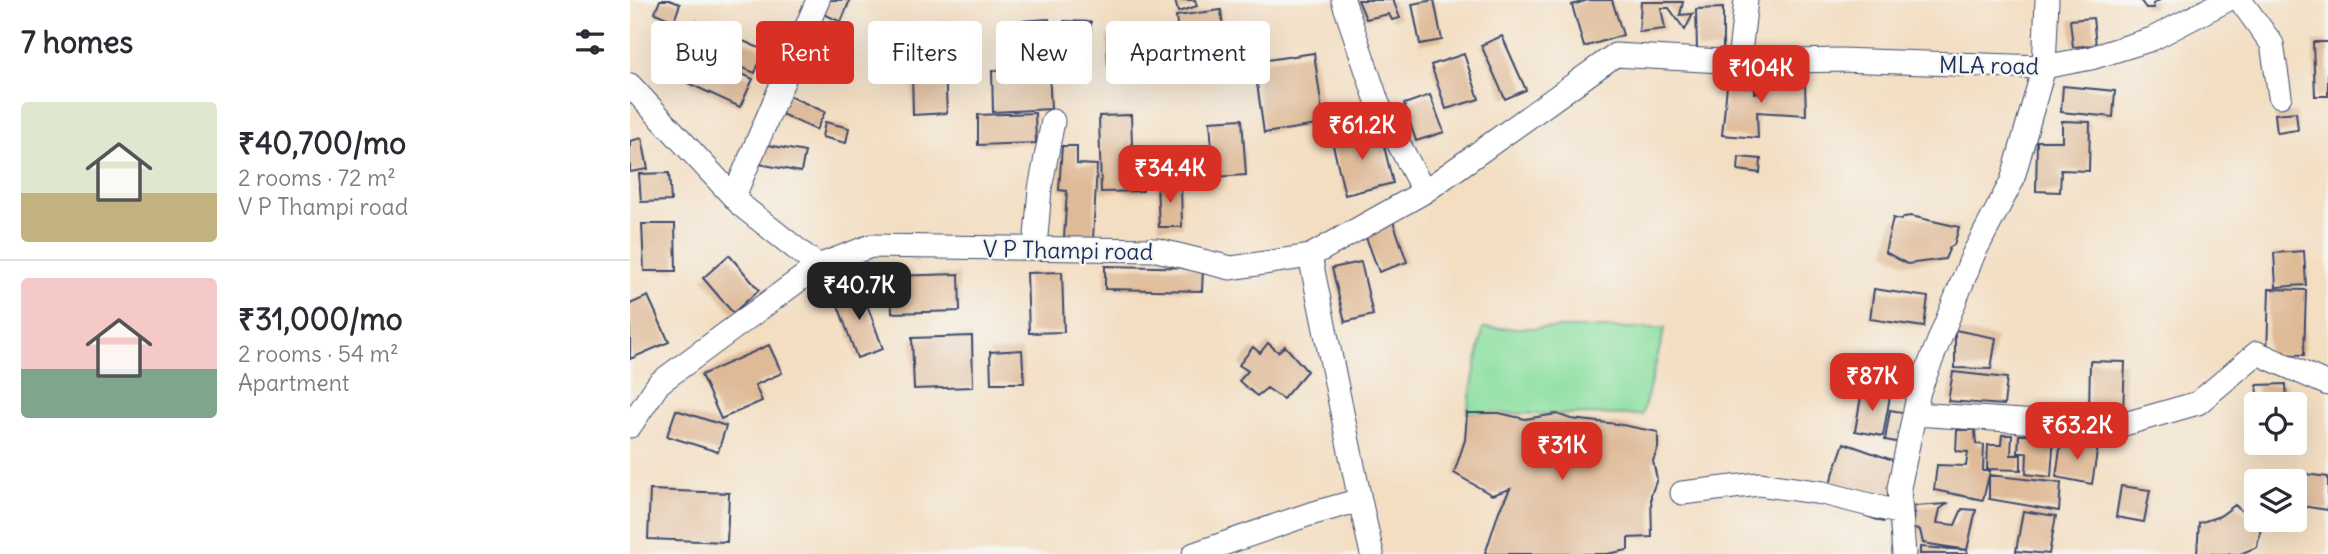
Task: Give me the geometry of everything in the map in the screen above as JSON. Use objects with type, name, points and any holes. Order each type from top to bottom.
[{"type":"street","points":[[734,196],[818,0]]},
{"type":"street","points":[[1343,0],[1378,104],[1424,192]]},
{"type":"street","points":[[1739,62],[1746,0]]},
{"type":"street","points":[[1904,554],[1899,488],[1919,391],[1973,255],[2012,181],[2044,67],[2047,0]]},
{"type":"street","name":"MLA road","points":[[1739,62],[1840,60],[2044,67],[2091,58],[2152,39],[2227,0]]},
{"type":"street","points":[[2240,0],[2272,44],[2280,96]]},
{"type":"street","name":"V P Thampi road","points":[[630,426],[659,383],[818,265],[871,246],[1157,250],[1231,268],[1310,256],[1424,192],[1615,55],[1739,62]]},
{"type":"street","points":[[632,90],[734,196],[818,265]]},
{"type":"street","points":[[1035,248],[1040,189],[1053,121]]},
{"type":"street","points":[[1310,256],[1372,554]]},
{"type":"street","points":[[1915,414],[2114,427],[2198,403],[2257,353],[2328,384]]},
{"type":"street","points":[[1682,493],[1759,484],[1823,493],[1901,513]]},
{"type":"street","points":[[1194,554],[1307,515],[1360,500]]},
{"type":"green space","points":[[1483,328],[1665,328],[1642,415],[1467,413]]},
{"type":"building","points":[[660,0],[680,4],[674,21],[655,13]]},
{"type":"building","points":[[822,0],[850,0],[841,21],[817,11]]},
{"type":"building","points":[[1175,0],[1195,0],[1197,6],[1178,12]]},
{"type":"building","points":[[1358,0],[1393,0],[1400,18],[1392,20],[1389,14],[1366,19]]},
{"type":"building","points":[[1434,0],[1442,40],[1420,44],[1412,4]]},
{"type":"building","points":[[1588,0],[1612,0],[1623,35],[1584,47],[1572,5]]},
{"type":"building","points":[[2140,0],[2160,0],[2153,4],[2154,8],[2146,8]]},
{"type":"building","points":[[1641,2],[1683,2],[1680,15],[1693,14],[1685,30],[1669,8],[1661,8],[1665,29],[1639,32]]},
{"type":"building","points":[[1723,8],[1723,49],[1697,50],[1696,9]]},
{"type":"building","points":[[1221,10],[1222,21],[1177,21],[1176,16]]},
{"type":"building","points":[[2093,18],[2096,45],[2073,47],[2070,20]]},
{"type":"building","points":[[1502,36],[1526,90],[1505,99],[1481,45]]},
{"type":"building","points":[[742,40],[756,47],[755,73],[742,68]]},
{"type":"building","points":[[2313,42],[2328,42],[2328,96],[2315,96]]},
{"type":"building","points":[[1314,53],[1324,124],[1264,133],[1257,84],[1270,84],[1270,60]]},
{"type":"building","points":[[1464,54],[1479,99],[1446,109],[1431,65]]},
{"type":"building","points":[[992,71],[996,71],[996,84],[1050,84],[1051,109],[993,112]]},
{"type":"building","points":[[742,74],[753,79],[740,107],[690,84],[742,84]]},
{"type":"building","points":[[1763,78],[1805,84],[1806,115],[1757,112],[1758,138],[1722,135],[1727,86],[1755,88],[1755,93],[1763,93]]},
{"type":"building","points":[[912,84],[946,84],[947,113],[913,115]]},
{"type":"building","points":[[2063,86],[2115,91],[2113,117],[2061,112]]},
{"type":"building","points":[[783,93],[825,112],[816,130],[775,111]]},
{"type":"building","points":[[1430,95],[1444,132],[1416,141],[1404,104]]},
{"type":"building","points":[[2296,112],[2298,130],[2277,133],[2275,114]]},
{"type":"building","points":[[1035,113],[1036,143],[978,145],[978,115]]},
{"type":"building","points":[[1131,115],[1133,172],[1143,172],[1143,191],[1101,192],[1099,116]]},
{"type":"building","points":[[1242,119],[1246,175],[1214,177],[1210,121]]},
{"type":"building","points":[[2062,121],[2090,122],[2089,171],[2061,170],[2060,192],[2036,191],[2037,141],[2062,141]]},
{"type":"building","points":[[825,122],[849,128],[846,143],[822,137]]},
{"type":"building","points":[[1380,130],[1393,183],[1345,195],[1332,141]]},
{"type":"building","points":[[642,138],[648,169],[630,172],[630,141]]},
{"type":"building","points":[[763,144],[805,152],[801,172],[759,164]]},
{"type":"building","points":[[1062,146],[1077,146],[1077,164],[1097,165],[1093,240],[1064,238],[1067,191],[1059,190]]},
{"type":"building","points":[[1739,157],[1761,159],[1760,173],[1738,170]]},
{"type":"building","points":[[669,173],[671,201],[641,202],[639,174]]},
{"type":"building","points":[[1181,183],[1182,227],[1159,227],[1157,184]]},
{"type":"building","points":[[1911,216],[1959,227],[1954,245],[1950,247],[1945,259],[1907,264],[1885,252],[1893,218],[1901,220]]},
{"type":"building","points":[[1393,221],[1407,262],[1379,272],[1364,232]]},
{"type":"building","points":[[642,224],[675,224],[676,271],[644,271]]},
{"type":"building","points":[[2304,251],[2306,285],[2276,287],[2274,253]]},
{"type":"building","points":[[729,255],[759,290],[733,313],[703,278]]},
{"type":"building","points":[[1361,262],[1373,315],[1345,322],[1332,268]]},
{"type":"building","points":[[1105,266],[1203,268],[1202,291],[1105,289]]},
{"type":"building","points":[[1062,272],[1064,332],[1029,333],[1027,273]]},
{"type":"building","points":[[959,274],[960,311],[892,313],[891,276]]},
{"type":"building","points":[[860,285],[883,349],[857,358],[834,294]]},
{"type":"building","points":[[1874,289],[1928,297],[1924,327],[1870,319]]},
{"type":"building","points":[[2269,289],[2306,290],[2304,355],[2267,354]]},
{"type":"building","points":[[648,296],[669,342],[630,359],[630,304]]},
{"type":"building","points":[[1955,330],[1996,338],[1991,369],[1955,368]]},
{"type":"building","points":[[972,336],[973,387],[914,389],[912,338]]},
{"type":"building","points":[[1268,343],[1278,352],[1285,346],[1307,371],[1283,399],[1267,388],[1257,396],[1239,381],[1248,371],[1239,365],[1253,347],[1260,353]]},
{"type":"building","points":[[769,345],[782,373],[755,385],[762,401],[721,419],[701,375]]},
{"type":"building","points":[[1022,350],[1024,383],[991,383],[990,352]]},
{"type":"building","points":[[2090,361],[2125,362],[2123,412],[2089,411]]},
{"type":"building","points":[[1953,372],[2007,378],[2004,405],[1948,401]]},
{"type":"building","points":[[2286,384],[2286,392],[2258,392],[2257,385]]},
{"type":"building","points":[[1862,391],[1890,396],[1883,436],[1855,431]]},
{"type":"building","points":[[676,410],[726,426],[718,452],[667,436]]},
{"type":"building","points":[[1890,410],[1907,413],[1902,443],[1885,440]]},
{"type":"building","points":[[1467,413],[1499,413],[1525,419],[1557,414],[1571,419],[1658,432],[1658,448],[1653,461],[1657,479],[1651,495],[1652,537],[1628,538],[1628,550],[1607,554],[1485,554],[1499,511],[1510,489],[1492,495],[1454,473],[1465,440]]},
{"type":"building","points":[[1957,430],[1975,430],[1976,444],[1984,445],[1983,471],[1990,471],[1983,500],[1934,490],[1937,465],[1966,466],[1968,452],[1956,451]]},
{"type":"building","points":[[2002,435],[2012,435],[2011,455],[2021,455],[2021,470],[1987,469],[1988,445],[2001,445]]},
{"type":"building","points":[[2019,435],[2054,435],[2051,477],[2026,474],[2027,453],[2018,453]]},
{"type":"building","points":[[2061,442],[2098,446],[2092,484],[2056,477]]},
{"type":"building","points":[[1844,443],[1904,464],[1883,522],[1824,501]]},
{"type":"building","points":[[2307,474],[2328,477],[2328,510],[2307,507]]},
{"type":"building","points":[[1989,475],[2061,483],[2059,511],[1989,499]]},
{"type":"building","points":[[2121,486],[2150,490],[2144,522],[2116,517]]},
{"type":"building","points":[[650,490],[729,493],[727,542],[648,539]]},
{"type":"building","points":[[1947,504],[1940,509],[1937,523],[1955,525],[1962,509],[1976,510],[1967,550],[1923,543],[1920,530],[1912,529],[1915,506]]},
{"type":"building","points":[[2235,505],[2244,513],[2244,532],[2260,532],[2257,547],[2240,554],[2197,554],[2199,523],[2220,516]]},
{"type":"building","points":[[2023,511],[2056,516],[2049,554],[2016,551]]},
{"type":"building","points":[[1920,547],[1967,550],[1968,554],[1920,554]]}]
